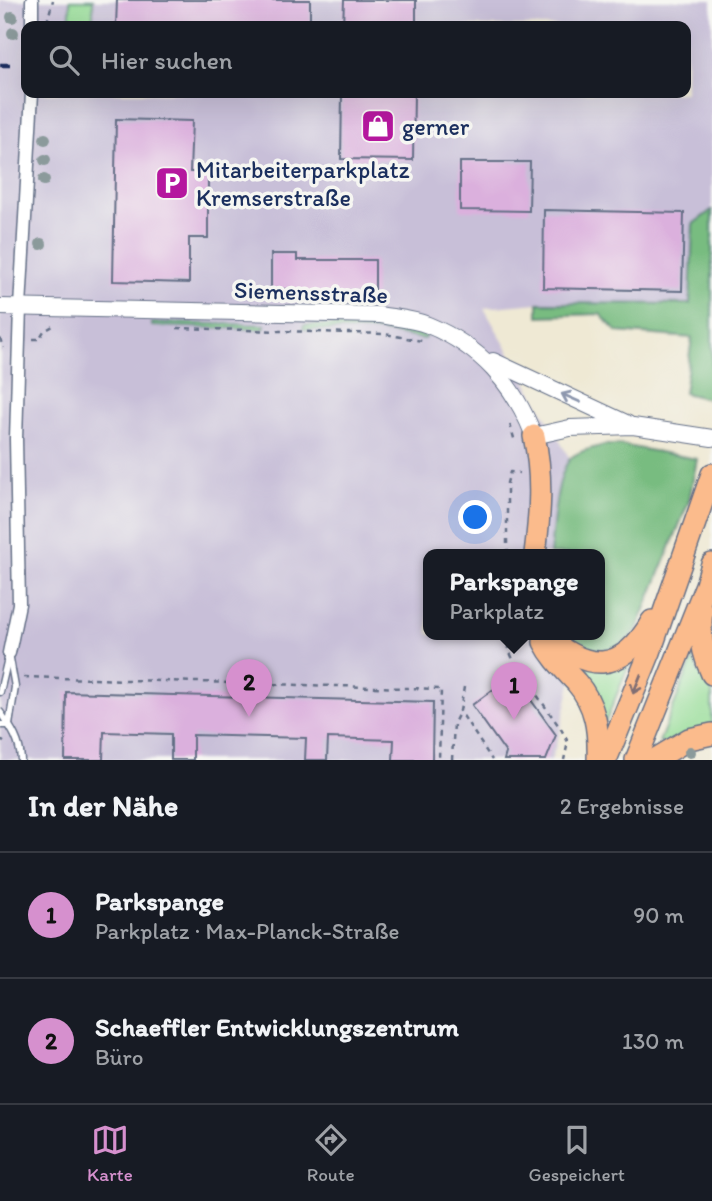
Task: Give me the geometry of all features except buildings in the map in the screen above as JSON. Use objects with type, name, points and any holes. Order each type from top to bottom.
[{"type":"highway","points":[[525,440],[541,483],[536,549]]},
{"type":"highway","points":[[606,760],[679,574],[712,474]]},
{"type":"highway","points":[[549,640],[563,651],[586,662],[611,660],[627,654],[640,642],[679,574]]},
{"type":"highway","points":[[709,575],[701,638],[703,654],[712,674]]},
{"type":"highway","points":[[636,760],[709,575]]},
{"type":"highway","points":[[544,640],[592,707],[599,731],[598,760]]},
{"type":"highway","points":[[654,760],[689,739],[712,734]]},
{"type":"street","points":[[32,0],[32,21]]},
{"type":"street","points":[[9,653],[19,604],[16,439],[32,98]]},
{"type":"street","name":"Siemensstraße","points":[[0,307],[380,315],[426,324],[456,338],[481,356],[504,379],[525,412],[525,440]]},
{"type":"street","points":[[481,356],[633,426]]},
{"type":"street","points":[[525,440],[570,428],[633,426],[712,438]]},
{"type":"lane","points":[[9,653],[15,687],[9,725]]},
{"type":"lane","points":[[0,692],[9,653]]},
{"type":"lane","points":[[0,712],[20,746],[21,760]]},
{"type":"lane","points":[[0,725],[9,725]]},
{"type":"path","points":[[48,21],[52,0]]},
{"type":"path","points":[[20,337],[38,339],[44,331],[55,325]]},
{"type":"path","points":[[166,328],[385,334],[433,344]]},
{"type":"path","points":[[509,419],[525,440]]},
{"type":"path","points":[[507,549],[507,483],[510,472],[522,473],[520,463]]},
{"type":"path","points":[[508,640],[514,664],[562,729],[568,742],[564,760]]},
{"type":"path","points":[[13,677],[441,689],[439,760]]},
{"type":"path","points":[[452,760],[454,723],[460,711],[464,687]]},
{"type":"path","points":[[460,711],[492,760]]},
{"type":"shaded area","points":[[0,0],[712,0],[712,210],[693,225],[690,304],[538,303],[484,308],[570,459],[558,487],[551,549],[423,549],[423,640],[573,640],[580,645],[551,760],[0,760]]},
{"type":"green space","points":[[70,0],[93,0],[93,21],[68,21]]},
{"type":"green space","points":[[712,210],[712,400],[684,393],[692,338],[617,332],[600,314],[538,316],[538,303],[690,304],[693,224]]},
{"type":"green space","points":[[152,323],[265,325],[264,329],[152,326]]},
{"type":"green space","points":[[304,325],[377,327],[426,335],[424,339],[378,331],[303,329]]},
{"type":"green space","points":[[605,445],[621,445],[697,459],[689,501],[637,629],[621,644],[603,650],[593,649],[573,640],[605,640],[605,549],[551,549],[555,505],[564,469],[569,460],[586,450]]},
{"type":"green space","points":[[568,658],[630,662],[606,721],[603,721]]},
{"type":"green space","points":[[693,658],[712,690],[712,725],[662,744],[659,742]]},
{"type":"railway","points":[[0,65],[10,65]]},
{"type":"place","name":"gerner","points":[[378,126]]},
{"type":"place","name":"Mitarbeiterparkplatz Kremserstraße","points":[[172,183]]},
{"type":"place","name":"Schaeffler Entwicklungszentrum","points":[[249,717]]},
{"type":"place","name":"Parkspange","points":[[514,720]]}]
